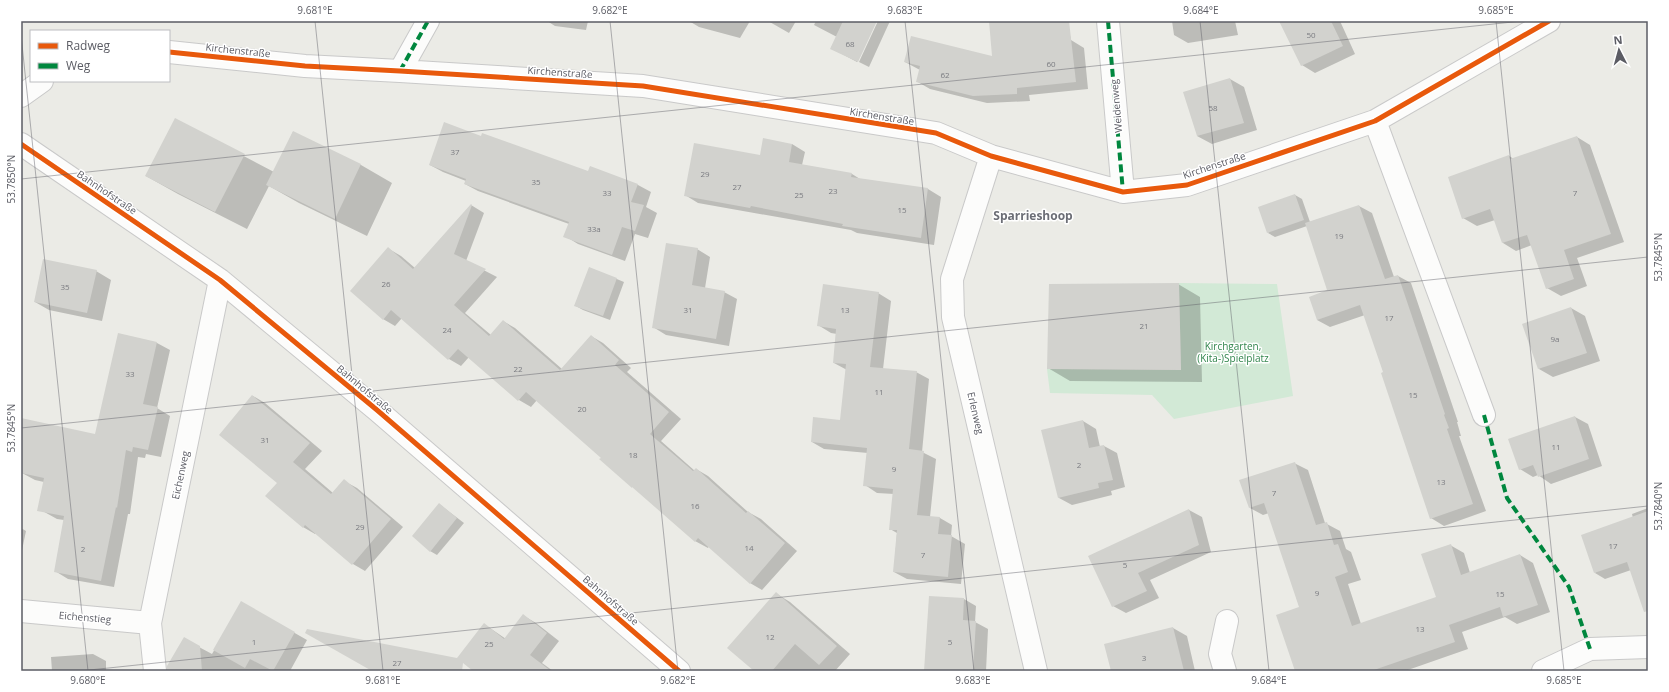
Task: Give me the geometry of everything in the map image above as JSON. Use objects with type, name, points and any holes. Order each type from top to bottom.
[{"type":"street","points":[[400,71],[428,21]]},
{"type":"street","name":"Weidenweg","points":[[1108,21],[1123,192]]},
{"type":"street","name":"Kirchenstraße","points":[[170,52],[305,66],[643,86],[936,133],[992,156],[1123,192],[1187,185],[1374,121],[1549,21]]},
{"type":"street","points":[[21,96],[41,82]]},
{"type":"street","points":[[1374,121],[1484,415]]},
{"type":"street","name":"Bahnhofstraße","points":[[21,144],[220,280],[377,410],[678,671]]},
{"type":"street","name":"Erlenweg","points":[[992,156],[952,279],[953,317],[1036,671]]},
{"type":"street","name":"Eichenweg","points":[[155,671],[150,623],[220,280]]},
{"type":"street","name":"Eichenstieg","points":[[21,611],[150,623]]},
{"type":"street","points":[[1225,671],[1220,654],[1227,621]]},
{"type":"street","points":[[1543,671],[1590,649],[1648,646]]},
{"type":"green space","name":"Kirchgarten, (Kita-)Spielplatz","points":[[1179,283],[1277,284],[1293,396],[1174,419],[1152,395],[1050,393],[1047,369],[1181,370]]},
{"type":"building","points":[[843,21],[877,21],[858,62],[830,49]]},
{"type":"building","points":[[989,21],[1069,21],[1076,82],[1017,88],[1017,94],[973,96],[916,82],[920,66],[904,62],[911,36],[992,56]]},
{"type":"building","points":[[1279,21],[1331,21],[1343,46],[1301,66]]},
{"type":"building","points":[[1230,78],[1244,123],[1197,136],[1183,92]]},
{"type":"building","points":[[175,118],[245,154],[215,212],[145,176]]},
{"type":"building","points":[[444,122],[481,136],[482,133],[588,171],[590,166],[638,184],[631,202],[644,205],[635,231],[622,227],[612,255],[563,237],[569,222],[464,184],[466,179],[429,165]]},
{"type":"building","points":[[293,131],[361,164],[335,219],[266,185]]},
{"type":"building","points":[[1577,136],[1611,234],[1564,250],[1574,279],[1546,289],[1527,235],[1502,243],[1490,209],[1462,219],[1448,177],[1509,155],[1510,159]]},
{"type":"building","points":[[763,138],[792,144],[789,162],[852,173],[851,177],[928,188],[921,238],[842,226],[843,224],[751,206],[750,208],[684,196],[694,143],[760,155]]},
{"type":"building","points":[[1295,194],[1304,220],[1267,233],[1258,207]]},
{"type":"building","points":[[471,204],[472,205],[454,254],[486,269],[454,305],[489,336],[503,320],[560,370],[591,335],[619,360],[615,365],[669,412],[650,434],[693,471],[696,468],[746,513],[748,511],[785,543],[750,584],[698,538],[695,542],[632,488],[599,459],[601,458],[526,392],[518,401],[458,349],[448,360],[391,310],[383,320],[350,291],[388,247],[413,269]]},
{"type":"building","points":[[1359,205],[1385,279],[1398,275],[1445,414],[1444,415],[1449,428],[1447,429],[1473,504],[1430,519],[1360,305],[1317,320],[1309,297],[1327,290],[1305,223]]},
{"type":"building","points":[[666,243],[698,248],[692,285],[725,291],[716,339],[652,328]]},
{"type":"building","points":[[43,259],[97,270],[87,313],[34,302]]},
{"type":"building","points":[[589,267],[617,278],[603,316],[574,306]]},
{"type":"building","points":[[1179,283],[1181,370],[1047,369],[1049,284]]},
{"type":"building","points":[[823,284],[879,292],[870,367],[917,371],[909,449],[924,451],[917,515],[940,517],[938,534],[952,535],[948,577],[893,572],[897,530],[889,530],[893,489],[863,486],[867,448],[811,442],[813,417],[840,420],[846,364],[833,363],[836,329],[817,326]]},
{"type":"building","points":[[1571,307],[1587,353],[1538,369],[1522,324]]},
{"type":"building","points":[[118,333],[157,342],[143,404],[158,407],[148,450],[133,447],[132,452],[126,450],[117,508],[116,507],[101,581],[54,572],[64,516],[37,511],[44,478],[21,473],[21,418],[95,434]]},
{"type":"building","points":[[252,395],[310,443],[293,462],[331,494],[344,479],[391,519],[352,565],[305,525],[303,528],[265,496],[277,483],[219,435]]},
{"type":"building","points":[[1575,416],[1589,459],[1538,477],[1533,465],[1519,470],[1508,439]]},
{"type":"building","points":[[1083,420],[1089,448],[1104,445],[1113,480],[1098,483],[1099,488],[1058,498],[1041,430]]},
{"type":"building","points":[[1295,462],[1316,525],[1327,522],[1334,545],[1338,544],[1348,572],[1335,577],[1352,626],[1436,597],[1421,554],[1451,544],[1461,575],[1520,554],[1538,605],[1503,617],[1500,607],[1449,625],[1455,642],[1371,671],[1295,671],[1276,615],[1299,607],[1264,503],[1249,508],[1239,480]]},
{"type":"building","points":[[439,503],[457,518],[430,552],[412,536]]},
{"type":"building","points":[[1189,509],[1199,545],[1138,573],[1147,591],[1112,607],[1088,556]]},
{"type":"building","points":[[1648,511],[1648,611],[1644,612],[1627,562],[1594,573],[1581,535]]},
{"type":"building","points":[[776,592],[837,646],[819,665],[795,644],[772,671],[754,671],[727,648]]},
{"type":"building","points":[[929,596],[964,598],[963,620],[976,621],[973,671],[924,671]]},
{"type":"building","points":[[241,601],[295,632],[273,671],[250,659],[245,668],[213,650]]},
{"type":"building","points":[[523,614],[547,633],[530,655],[551,671],[473,671],[463,663],[462,671],[372,671],[305,633],[307,629],[457,658],[484,623],[504,639]]},
{"type":"building","points":[[1173,627],[1184,671],[1111,671],[1104,644]]},
{"type":"building","points":[[184,637],[200,646],[202,671],[167,671],[167,666]]},
{"type":"marked path","points":[[400,71],[428,21]]},
{"type":"marked path","points":[[1108,21],[1123,192]]},
{"type":"marked path","points":[[1484,415],[1507,498],[1569,587],[1590,649]]},
{"type":"cycle path","points":[[170,52],[305,66],[643,86],[936,133],[991,156],[1123,192],[1187,185],[1375,121],[1549,21]]},
{"type":"cycle path","points":[[21,144],[220,280],[377,410],[679,671]]},
{"type":"district","name":"Sparrieshoop","points":[[1033,215]]}]
